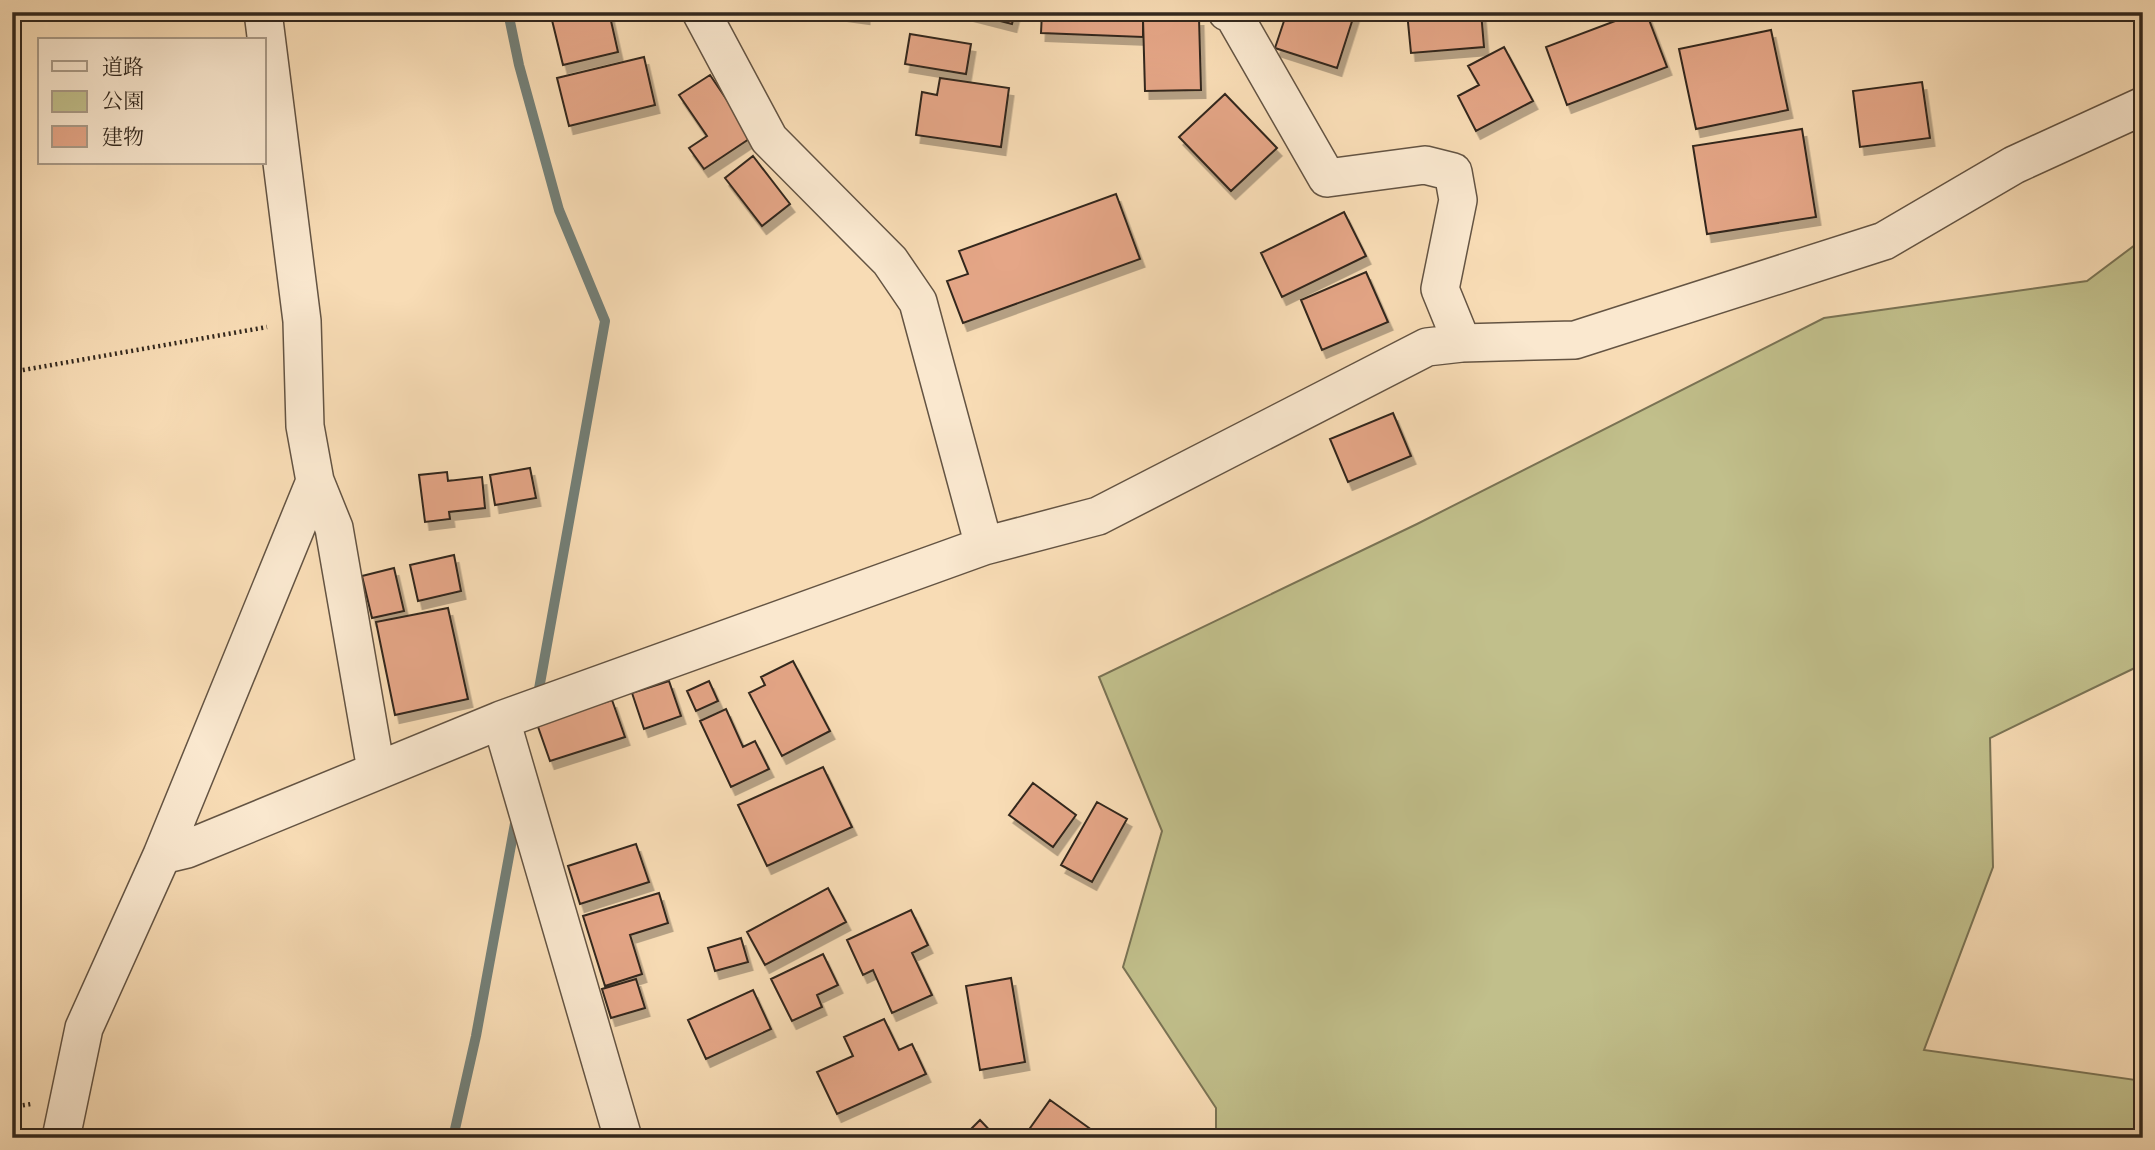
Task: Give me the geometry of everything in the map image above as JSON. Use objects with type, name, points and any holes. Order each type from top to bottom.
[{"type":"street","points":[[263,12],[302,321],[305,426],[315,481],[334,528],[376,770]]},
{"type":"street","points":[[701,12],[769,139],[890,261],[918,302],[984,546]]},
{"type":"street","points":[[1227,12],[1233,15],[1327,178],[1425,165],[1452,172],[1458,200],[1440,289],[1462,343]]},
{"type":"street","points":[[162,855],[187,849],[500,720],[984,546],[1098,516],[1427,347],[1462,343],[1575,340],[1884,241],[2014,165],[2143,106]]},
{"type":"street","points":[[61,1138],[84,1028],[162,855],[315,481]]},
{"type":"street","points":[[500,720],[623,1138]]},
{"type":"path","points":[[12,372],[302,321]]},
{"type":"green space","points":[[2143,239],[2143,664],[1990,738],[1993,867],[1924,1050],[2143,1081],[2143,1138],[1216,1138],[1216,1108],[1123,967],[1162,831],[1099,677],[1417,524],[1824,318],[2087,281]]},
{"type":"building","points":[[550,12],[609,12],[618,52],[563,65]]},
{"type":"building","points":[[835,12],[865,12],[865,16]]},
{"type":"building","points":[[965,12],[1015,12],[1012,24]]},
{"type":"building","points":[[1042,12],[1143,12],[1143,37],[1041,33]]},
{"type":"building","points":[[1277,12],[1355,12],[1337,68],[1275,48],[1286,15]]},
{"type":"building","points":[[1407,12],[1481,12],[1484,47],[1411,53]]},
{"type":"building","points":[[1639,12],[1646,12],[1667,67],[1567,105],[1546,47]]},
{"type":"building","points":[[1199,18],[1201,90],[1145,91],[1143,19]]},
{"type":"building","points":[[1771,30],[1788,110],[1696,129],[1679,49]]},
{"type":"building","points":[[910,34],[971,44],[966,74],[905,64]]},
{"type":"building","points":[[1504,47],[1533,101],[1476,131],[1458,96],[1479,85],[1468,66]]},
{"type":"building","points":[[644,57],[655,105],[569,126],[557,78]]},
{"type":"building","points":[[710,75],[752,137],[704,169],[689,148],[707,136],[679,95]]},
{"type":"building","points":[[940,78],[1009,88],[1001,147],[916,135],[922,92],[937,95]]},
{"type":"building","points":[[1922,82],[1930,138],[1860,147],[1853,91]]},
{"type":"building","points":[[1225,94],[1277,148],[1231,191],[1179,137]]},
{"type":"building","points":[[1802,129],[1816,217],[1707,234],[1693,146]]},
{"type":"building","points":[[753,156],[790,204],[762,226],[725,178]]},
{"type":"building","points":[[1116,194],[1140,259],[963,323],[947,281],[968,274],[959,251]]},
{"type":"building","points":[[1344,212],[1366,256],[1282,297],[1261,253]]},
{"type":"building","points":[[1366,272],[1388,322],[1322,350],[1301,300]]},
{"type":"building","points":[[1393,413],[1411,456],[1348,482],[1330,439]]},
{"type":"building","points":[[530,468],[536,498],[495,505],[490,475]]},
{"type":"building","points":[[447,472],[448,481],[482,477],[485,508],[449,512],[450,519],[425,522],[419,475]]},
{"type":"building","points":[[454,555],[461,591],[418,601],[410,565]]},
{"type":"building","points":[[394,568],[404,611],[372,618],[362,576]]},
{"type":"building","points":[[448,608],[468,699],[395,715],[376,622]]},
{"type":"building","points":[[793,661],[830,731],[782,756],[749,693],[765,685],[761,677]]},
{"type":"building","points":[[669,681],[681,716],[644,729],[632,693]]},
{"type":"building","points":[[709,681],[718,701],[696,711],[687,691]]},
{"type":"building","points":[[612,700],[625,737],[550,761],[537,724]]},
{"type":"building","points":[[726,709],[743,747],[755,741],[769,769],[731,787],[700,721]]},
{"type":"building","points":[[823,767],[852,827],[767,866],[738,805]]},
{"type":"building","points":[[1033,783],[1076,815],[1053,847],[1009,815]]},
{"type":"building","points":[[1097,802],[1127,819],[1092,882],[1061,865]]},
{"type":"building","points":[[636,844],[649,882],[580,904],[568,866]]},
{"type":"building","points":[[828,888],[846,922],[765,965],[747,932]]},
{"type":"building","points":[[659,893],[668,923],[630,935],[642,974],[605,986],[583,916]]},
{"type":"building","points":[[911,910],[928,945],[912,953],[932,995],[892,1013],[873,970],[863,975],[847,940]]},
{"type":"building","points":[[741,938],[748,962],[715,971],[708,948]]},
{"type":"building","points":[[823,954],[838,985],[817,995],[822,1007],[792,1021],[771,979]]},
{"type":"building","points":[[1011,978],[1025,1062],[980,1070],[966,986]]},
{"type":"building","points":[[636,979],[645,1008],[611,1018],[602,989]]},
{"type":"building","points":[[753,990],[771,1029],[706,1059],[688,1020]]},
{"type":"building","points":[[884,1019],[899,1050],[912,1044],[926,1074],[837,1114],[817,1072],[853,1056],[844,1037]]},
{"type":"building","points":[[1050,1100],[1103,1138],[1023,1138]]},
{"type":"building","points":[[980,1120],[997,1138],[962,1138]]},
{"type":"waterway","points":[[508,12],[519,65],[559,210],[605,321],[539,689]]},
{"type":"waterway","points":[[453,1138],[476,1036],[516,818]]}]
